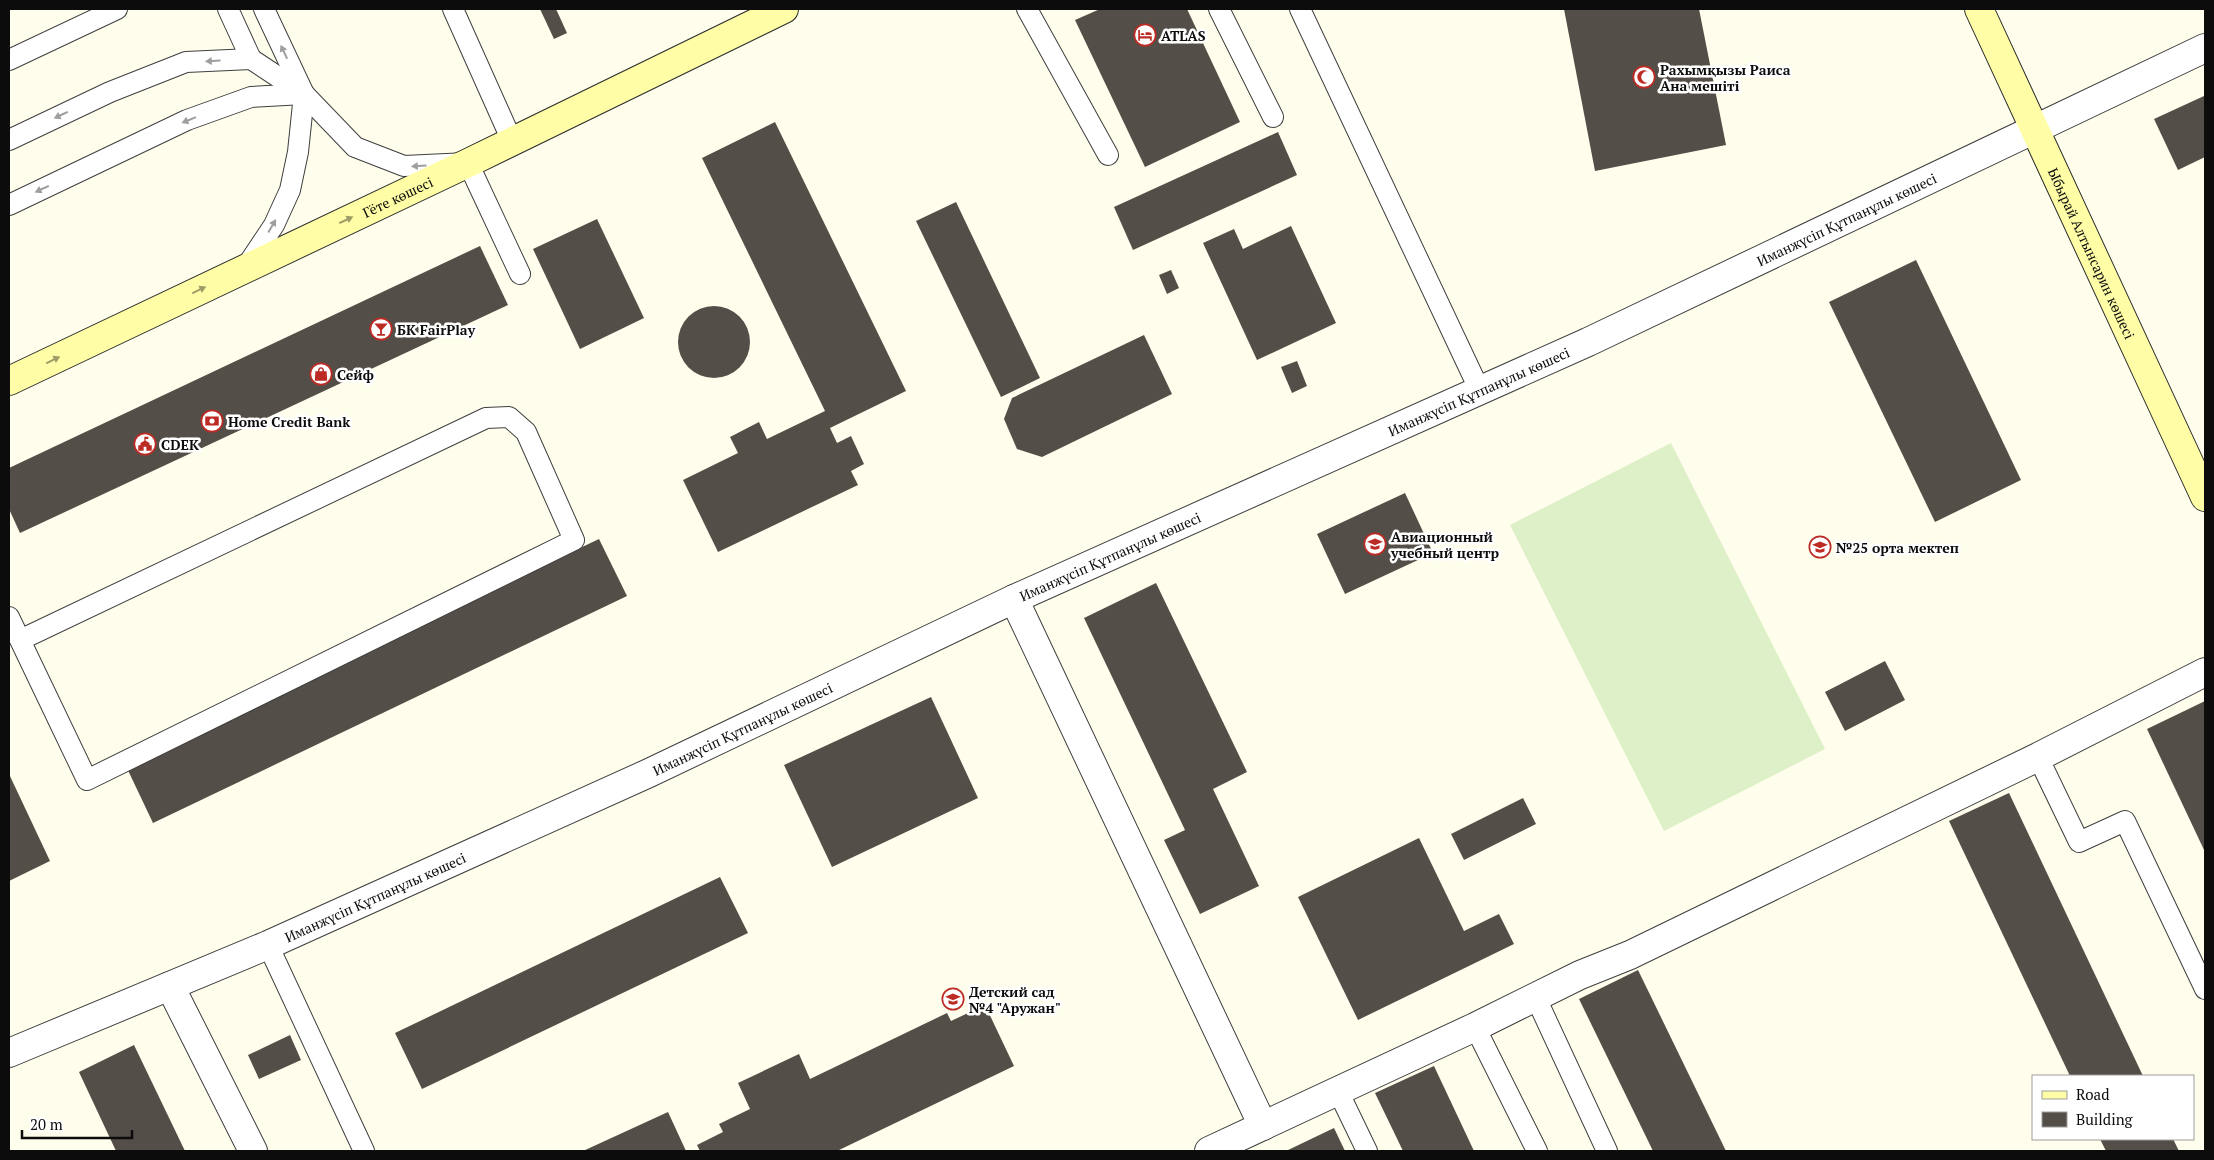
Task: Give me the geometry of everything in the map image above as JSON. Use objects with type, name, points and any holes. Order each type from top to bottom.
[{"type":"main road","name":"Гёте көшесі","points":[[9,381],[468,163],[784,9]]},
{"type":"main road","name":"Ыбырай Алтынсарин көшесі","points":[[1983,10],[2034,130],[2205,497]]},
{"type":"street","name":"Иманжүсіп Құтпанұлы көшесі","points":[[9,1053],[268,945],[658,769],[1014,599],[1588,342],[2205,48]]},
{"type":"street","points":[[1014,599],[1263,1126]]},
{"type":"street","points":[[1209,1151],[1580,976],[1630,955],[2038,756],[2205,672]]},
{"type":"street","points":[[170,986],[253,1151]]},
{"type":"lane","points":[[9,60],[117,9]]},
{"type":"lane","points":[[228,9],[251,59],[304,94],[355,147],[404,166],[468,163],[520,274]]},
{"type":"lane","points":[[246,267],[274,225],[290,190],[298,152],[304,94],[264,9]]},
{"type":"lane","points":[[453,9],[512,141]]},
{"type":"lane","points":[[1027,9],[1108,155]]},
{"type":"lane","points":[[1219,9],[1273,117]]},
{"type":"lane","points":[[1300,9],[1480,391]]},
{"type":"lane","points":[[9,140],[110,92],[186,62],[251,59]]},
{"type":"lane","points":[[9,205],[187,120],[251,97],[304,94]]},
{"type":"lane","points":[[9,617],[20,640],[87,780],[574,540],[526,432],[509,417],[486,418],[20,640]]},
{"type":"lane","points":[[2038,756],[2078,842],[2126,821],[2205,989]]},
{"type":"lane","points":[[268,945],[364,1151]]},
{"type":"lane","points":[[1536,998],[1607,1151]]},
{"type":"lane","points":[[1475,1027],[1537,1151]]},
{"type":"lane","points":[[1338,1091],[1367,1151]]},
{"type":"green space","points":[[1671,443],[1825,749],[1664,831],[1510,525]]},
{"type":"building","points":[[540,9],[556,9],[567,33],[554,39]]},
{"type":"building","points":[[1100,9],[1187,9],[1240,122],[1145,167],[1075,20]]},
{"type":"building","name":"Рахымқызы Раиса Ана мешіті","points":[[1564,9],[1699,9],[1726,145],[1595,171]]},
{"type":"building","points":[[2204,96],[2205,157],[2178,170],[2154,119]]},
{"type":"building","points":[[775,122],[906,391],[830,428],[837,443],[851,436],[864,464],[851,471],[858,485],[718,552],[683,480],[738,453],[730,437],[759,422],[767,439],[825,411],[702,158]]},
{"type":"building","points":[[1278,132],[1297,175],[1133,250],[1114,207]]},
{"type":"building","points":[[956,202],[1040,378],[1001,397],[916,221]]},
{"type":"building","points":[[597,219],[644,318],[580,349],[533,249]]},
{"type":"building","points":[[1291,226],[1336,323],[1257,360],[1203,243],[1234,229],[1243,249]]},
{"type":"building","points":[[480,246],[508,305],[20,533],[9,509],[9,468]]},
{"type":"building","points":[[1916,260],[2021,480],[1935,522],[1829,302]]},
{"type":"building","points":[[1171,270],[1179,288],[1167,294],[1159,275]]},
{"type":"building","points":[[714,306],[734,312],[744,322],[750,342],[744,362],[734,372],[714,378],[694,372],[684,362],[678,342],[684,322],[694,312]]},
{"type":"building","points":[[1144,335],[1172,394],[1042,457],[1017,449],[1004,419],[1012,398]]},
{"type":"building","points":[[1297,361],[1307,386],[1292,393],[1281,367]]},
{"type":"building","name":"Авиационный учебный центр","points":[[1405,493],[1433,553],[1345,594],[1317,534]]},
{"type":"building","points":[[599,539],[627,596],[153,823],[125,764]]},
{"type":"building","points":[[1156,583],[1247,772],[1213,789],[1259,886],[1200,914],[1164,840],[1185,830],[1084,618]]},
{"type":"building","points":[[1885,661],[1905,700],[1845,731],[1825,692]]},
{"type":"building","points":[[931,697],[978,798],[832,867],[784,765]]},
{"type":"building","points":[[2205,701],[2205,852],[2147,729]]},
{"type":"building","points":[[9,774],[50,861],[9,881]]},
{"type":"building","points":[[2009,793],[2143,1075],[2070,1075],[1949,821]]},
{"type":"building","points":[[1523,798],[1536,824],[1464,860],[1451,834]]},
{"type":"building","points":[[1419,838],[1464,931],[1499,914],[1514,944],[1358,1020],[1298,897]]},
{"type":"building","points":[[720,877],[748,933],[422,1089],[395,1033]]},
{"type":"building","points":[[1638,970],[1726,1151],[1653,1151],[1579,999]]},
{"type":"building","points":[[985,1005],[1014,1066],[837,1151],[700,1151],[697,1145],[723,1132],[719,1124],[750,1109],[738,1083],[799,1054],[810,1079],[947,1013],[951,1021]]},
{"type":"building","points":[[290,1035],[301,1060],[259,1079],[248,1055]]},
{"type":"building","points":[[134,1045],[185,1151],[116,1151],[79,1072]]},
{"type":"building","points":[[1434,1066],[1474,1151],[1403,1151],[1375,1093]]},
{"type":"building","points":[[668,1112],[686,1151],[583,1151]]},
{"type":"building","points":[[1334,1128],[1345,1151],[1286,1151]]},
{"type":"building","points":[[2100,1140],[2174,1140],[2179,1151],[2106,1151]]},
{"type":"place","name":"ATLAS","points":[[1145,35]]},
{"type":"place","name":"Рахымқызы Раиса Ана мешіті","points":[[1644,77]]},
{"type":"place","name":"БК FairPlay","points":[[381,329]]},
{"type":"place","name":"Сейф","points":[[321,374]]},
{"type":"place","name":"Home Credit Bank","points":[[212,421]]},
{"type":"place","name":"CDEK","points":[[145,444]]},
{"type":"place","name":"Авиационный учебный центр","points":[[1375,544]]},
{"type":"place","name":"№25 орта мектеп","points":[[1820,547]]},
{"type":"place","name":"Детский сад №4 \"Аружан\"","points":[[953,999]]}]
